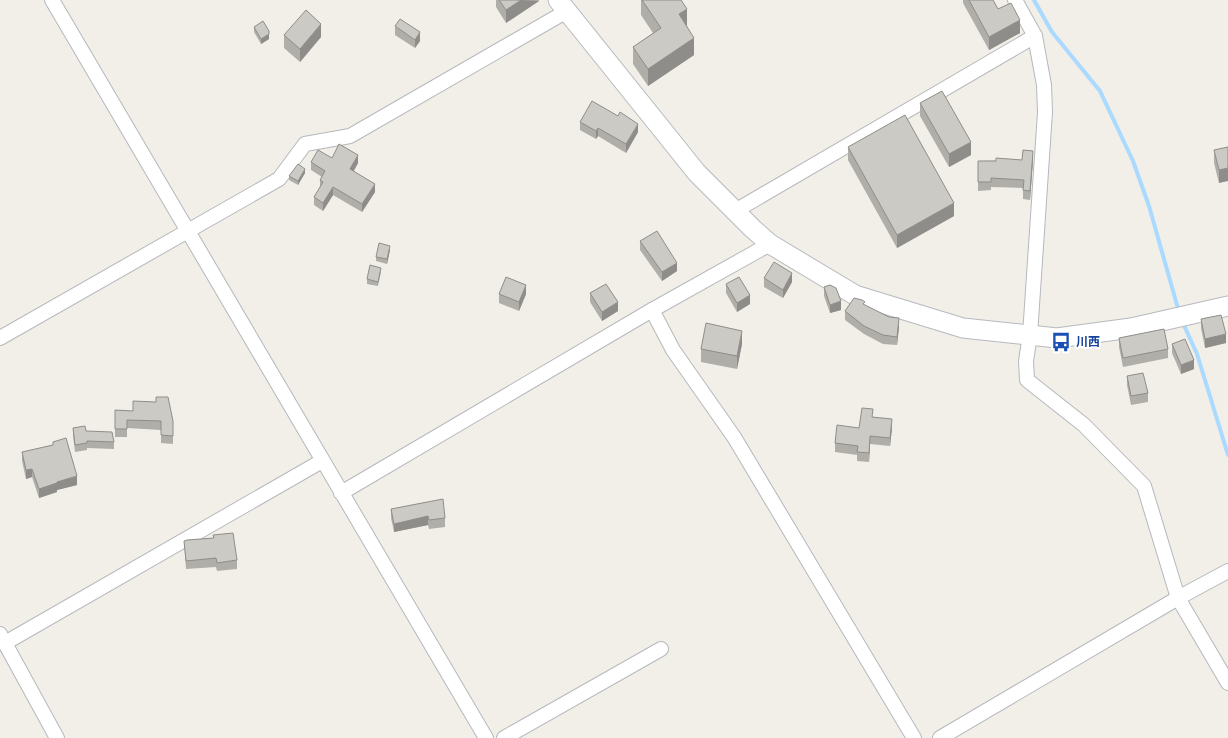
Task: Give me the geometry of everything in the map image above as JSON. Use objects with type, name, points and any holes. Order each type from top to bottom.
[{"type":"street","points":[[52,0],[486,738]]},
{"type":"street","points":[[1015,0],[1035,36],[1044,85],[1045,112],[1030,335],[1026,361],[1027,380],[1084,425],[1144,486],[1178,598],[1228,682]]},
{"type":"street","points":[[0,338],[278,179],[305,144],[350,136],[562,6],[697,173],[735,211],[770,244],[855,295],[962,328],[1057,338],[1131,328],[1228,306]]},
{"type":"street","points":[[735,211],[1035,36]]},
{"type":"street","points":[[341,493],[652,310],[770,244]]},
{"type":"street","points":[[652,310],[673,350],[734,437],[914,738]]},
{"type":"street","points":[[56,738],[2,639],[322,461]]},
{"type":"street","points":[[940,738],[1228,570]]},
{"type":"street","points":[[504,738],[661,649]]},
{"type":"building","points":[[499,0],[521,0],[506,10]]},
{"type":"building","points":[[642,0],[681,0],[687,9],[679,14],[694,38],[648,69],[633,47],[661,28]]},
{"type":"building","points":[[969,0],[993,0],[998,9],[1011,3],[1020,20],[989,37]]},
{"type":"building","points":[[306,10],[321,24],[300,49],[284,35]]},
{"type":"building","points":[[400,19],[420,32],[415,40],[395,26]]},
{"type":"building","points":[[263,21],[269,34],[261,39],[254,27]]},
{"type":"building","points":[[942,91],[971,142],[949,154],[920,103]]},
{"type":"building","points":[[592,101],[618,116],[620,112],[638,124],[626,144],[598,128],[596,131],[580,122]]},
{"type":"building","points":[[905,115],[954,203],[897,235],[848,147]]},
{"type":"building","points":[[339,144],[358,155],[350,169],[375,184],[362,204],[333,187],[323,203],[314,197],[323,182],[320,180],[325,171],[311,162],[318,150],[332,158]]},
{"type":"building","points":[[1228,147],[1228,168],[1219,170],[1214,150]]},
{"type":"building","points":[[1023,150],[1033,151],[1030,191],[1023,190],[1024,180],[991,178],[991,182],[978,182],[978,161],[996,161],[996,158],[1022,160]]},
{"type":"building","points":[[298,164],[305,169],[298,181],[289,176]]},
{"type":"building","points":[[657,231],[677,263],[662,272],[640,241]]},
{"type":"building","points":[[379,243],[390,246],[387,259],[376,257]]},
{"type":"building","points":[[774,262],[792,273],[783,290],[764,278]]},
{"type":"building","points":[[370,265],[381,268],[378,282],[367,279]]},
{"type":"building","points":[[506,277],[526,285],[519,302],[499,294]]},
{"type":"building","points":[[739,277],[750,295],[737,303],[726,284]]},
{"type":"building","points":[[606,284],[618,302],[602,312],[590,293]]},
{"type":"building","points":[[830,285],[836,288],[841,301],[830,305],[824,287]]},
{"type":"building","points":[[854,298],[862,300],[865,302],[863,304],[889,317],[899,318],[897,337],[883,335],[864,326],[845,311]]},
{"type":"building","points":[[1221,315],[1226,334],[1205,339],[1201,319]]},
{"type":"building","points":[[706,323],[742,331],[737,356],[701,349]]},
{"type":"building","points":[[1164,329],[1168,349],[1123,358],[1119,338]]},
{"type":"building","points":[[1185,339],[1194,360],[1181,365],[1172,344]]},
{"type":"building","points":[[1143,373],[1148,393],[1131,396],[1127,376]]},
{"type":"building","points":[[156,397],[168,397],[173,421],[173,436],[161,435],[161,421],[127,420],[127,429],[115,429],[115,410],[133,411],[133,401],[156,402]]},
{"type":"building","points":[[862,408],[873,409],[872,417],[892,419],[890,438],[870,436],[869,453],[857,452],[858,446],[835,443],[837,425],[859,428]]},
{"type":"building","points":[[85,426],[86,431],[112,432],[114,442],[87,441],[87,443],[75,445],[73,428]]},
{"type":"building","points":[[66,438],[77,476],[39,489],[32,469],[26,470],[22,452],[53,445],[53,442]]},
{"type":"building","points":[[443,499],[445,518],[429,520],[428,516],[394,524],[391,509]]},
{"type":"building","points":[[233,533],[237,560],[217,563],[216,558],[186,561],[184,541],[214,538],[213,535]]},
{"type":"waterway","points":[[1034,0],[1052,32],[1100,91],[1133,161],[1149,206],[1179,312]]},
{"type":"waterway","points":[[1182,321],[1197,354],[1228,455]]},
{"type":"place","name":"川西","points":[[1061,342]]}]
